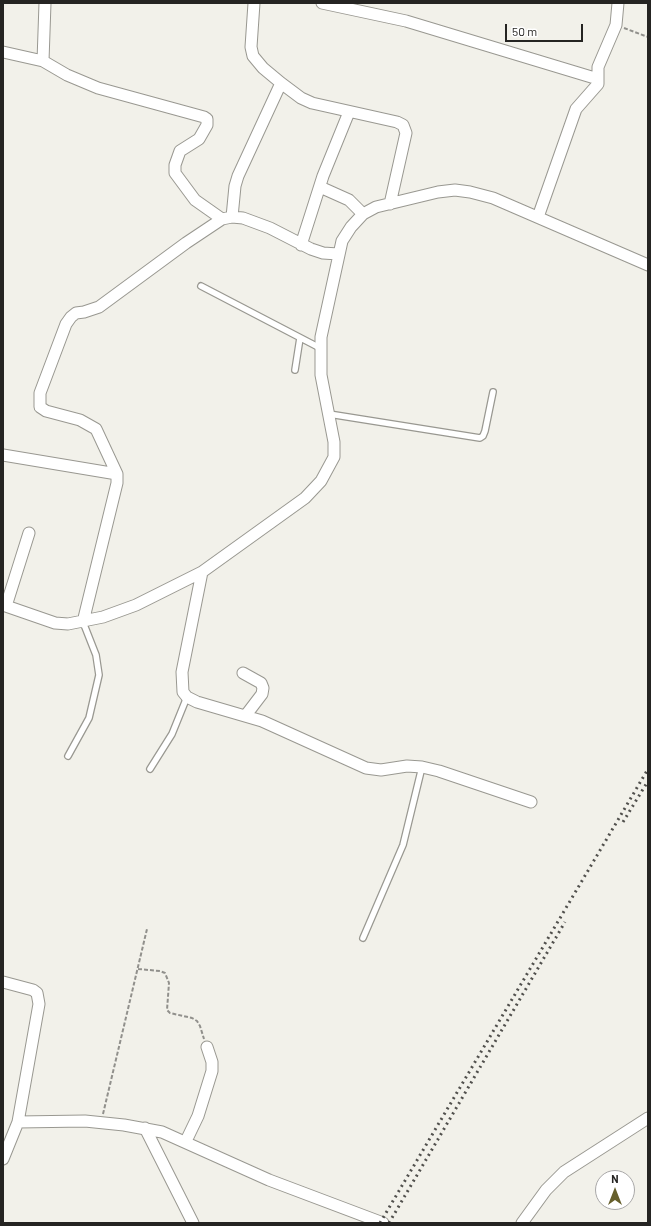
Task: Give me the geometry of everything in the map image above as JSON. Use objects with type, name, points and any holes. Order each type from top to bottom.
[{"type":"street","points":[[43,60],[45,3]]},
{"type":"street","points":[[254,3],[251,48],[253,56],[263,68],[281,83],[301,98],[312,103],[397,122],[403,125],[406,133],[390,204]]},
{"type":"street","points":[[322,3],[406,22],[598,79]]},
{"type":"street","points":[[538,217],[575,113],[582,102],[595,89],[598,79],[599,61],[616,25],[618,3]]},
{"type":"street","points":[[3,52],[43,60],[82,82],[204,117],[207,119],[207,126],[199,139],[180,152],[177,158],[175,173],[195,200],[227,218],[243,218],[264,226],[301,245],[323,253],[338,254]]},
{"type":"street","points":[[82,622],[116,492],[117,474],[96,429],[80,420],[46,411],[40,407],[40,393],[66,324],[76,313],[84,312],[99,306],[186,243],[227,218],[238,176],[281,83]]},
{"type":"street","points":[[301,245],[320,187],[350,112]]},
{"type":"street","points":[[320,187],[349,200],[363,214]]},
{"type":"street","points":[[29,533],[5,606],[55,623],[82,622],[103,617],[136,605],[202,572],[305,498],[321,481],[334,457],[334,442],[321,375],[320,348],[338,254],[342,241],[351,227],[363,214],[376,207],[438,192],[455,190],[493,198],[648,265]]},
{"type":"street","points":[[3,455],[117,474]]},
{"type":"street","points":[[202,572],[182,672],[183,692],[187,697],[197,702],[246,715],[366,768],[380,770],[407,766],[422,767],[439,771],[531,802]]},
{"type":"street","points":[[243,673],[261,683],[263,688],[262,694],[246,715]]},
{"type":"street","points":[[3,982],[33,990],[37,993],[39,999],[18,1122],[3,1159]]},
{"type":"street","points":[[186,1141],[198,1116],[212,1071],[212,1062],[207,1046]]},
{"type":"street","points":[[522,1223],[546,1190],[564,1172],[648,1118]]},
{"type":"street","points":[[18,1122],[66,1120],[101,1122],[162,1132],[186,1141],[269,1180],[383,1223]]},
{"type":"street","points":[[145,1128],[193,1223]]},
{"type":"lane","points":[[201,286],[320,348]]},
{"type":"lane","points":[[295,370],[300,338]]},
{"type":"lane","points":[[328,414],[480,438],[485,432],[493,392]]},
{"type":"lane","points":[[68,756],[89,718],[99,675],[96,656],[82,622]]},
{"type":"lane","points":[[150,769],[172,734],[187,697]]},
{"type":"lane","points":[[363,938],[402,845],[422,767]]},
{"type":"path","points":[[616,25],[648,37]]},
{"type":"path","points":[[101,1122],[148,929]]},
{"type":"path","points":[[138,969],[160,971],[165,973],[169,983],[167,1010],[170,1013],[192,1018],[197,1021],[207,1046]]},
{"type":"railway","points":[[380,1223],[648,769]]},
{"type":"railway","points":[[623,822],[648,781]]},
{"type":"railway","points":[[389,1223],[565,922]]}]
